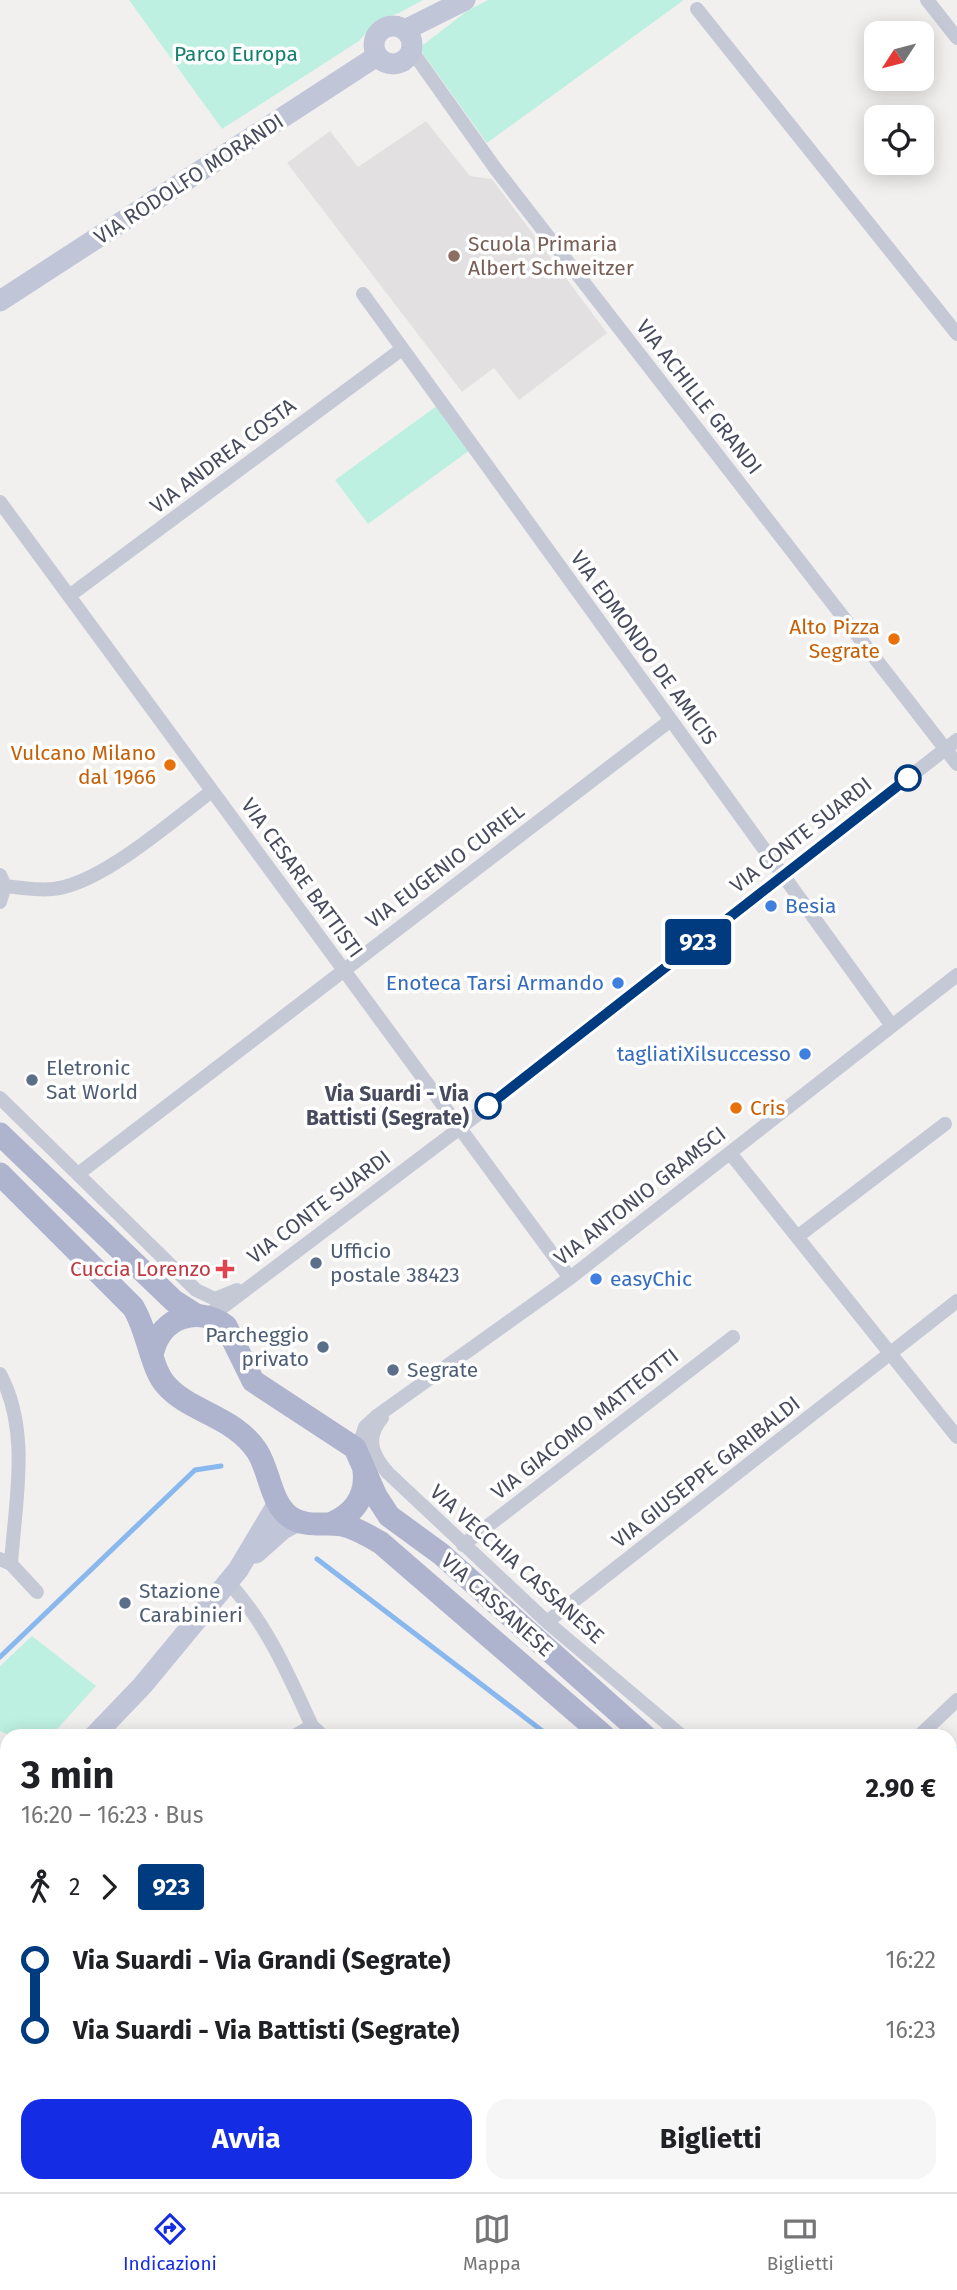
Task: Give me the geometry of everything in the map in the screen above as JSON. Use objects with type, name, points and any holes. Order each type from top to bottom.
[{"type":"main road","name":"VIA CASSANESE","points":[[0,1134],[174,1301],[199,1316],[226,1326],[253,1381],[347,1441],[360,1458],[376,1496],[389,1516],[441,1554],[637,1729]]},
{"type":"main road","points":[[0,1174],[128,1301],[145,1327],[159,1374],[170,1390],[238,1430],[256,1450],[278,1503],[298,1521]]},
{"type":"main road","points":[[153,1351],[158,1336],[171,1322],[179,1317],[199,1316]]},
{"type":"main road","points":[[330,1524],[350,1513],[360,1499],[364,1489],[360,1458]]},
{"type":"main road","name":"VIA CASSANESE","points":[[298,1521],[355,1529],[386,1546],[596,1729]]},
{"type":"street","points":[[927,0],[957,38]]},
{"type":"street","points":[[409,41],[394,26],[381,30],[374,40],[377,56],[385,63],[397,64],[409,41],[458,4]]},
{"type":"street","points":[[697,9],[957,334]]},
{"type":"street","name":"VIA ACHILLE GRANDI","points":[[409,41],[495,167],[951,744],[957,764]]},
{"type":"street","name":"VIA RODOLFO MORANDI","points":[[0,302],[377,56]]},
{"type":"street","name":"VIA EDMONDO DE AMICIS","points":[[363,294],[892,1026]]},
{"type":"street","name":"VIA ANDREA COSTA","points":[[69,596],[402,349]]},
{"type":"street","name":"VIA CESARE BATTISTI","points":[[0,502],[570,1278]]},
{"type":"street","name":"VIA EUGENIO CURIEL","points":[[78,1174],[671,720]]},
{"type":"street","name":"VIA CONTE SUARDI","points":[[199,1316],[223,1307],[259,1277],[460,1128],[951,744]]},
{"type":"street","points":[[0,902],[2,881],[43,890],[73,884],[102,870],[212,791]]},
{"type":"street","name":"VIA ANTONIO GRAMSCI","points":[[360,1458],[369,1423],[570,1278],[957,975]]},
{"type":"street","points":[[0,1098],[202,1295],[221,1298],[259,1277]]},
{"type":"street","points":[[797,1237],[945,1124]]},
{"type":"street","points":[[730,1153],[957,1437]]},
{"type":"street","name":"VIA GIUSEPPE GARIBALDI","points":[[547,1622],[957,1301]]},
{"type":"street","name":"VIA GIACOMO MATTEOTTI","points":[[463,1545],[733,1337]]},
{"type":"street","points":[[0,1374],[12,1400],[18,1429],[6,1562],[37,1592]]},
{"type":"street","name":"VIA VECCHIA CASSANESE","points":[[395,1405],[373,1431],[371,1446],[376,1458],[463,1545],[547,1622],[673,1729]]},
{"type":"street","points":[[101,1729],[142,1686],[243,1563],[278,1503]]},
{"type":"street","points":[[243,1563],[283,1529],[298,1521]]},
{"type":"street","points":[[228,1582],[271,1641],[315,1729]]},
{"type":"street","points":[[926,1729],[957,1700]]},
{"type":"street","points":[[307,1729],[312,1726]]},
{"type":"shaded area","name":"Scuola Primaria Albert Schweitzer","points":[[426,121],[470,176],[492,179],[607,333],[519,400],[494,368],[462,392],[287,163],[330,131],[358,167]]},
{"type":"green space","name":"Parco Europa","points":[[129,0],[423,0],[399,13],[377,20],[359,41],[222,129]]},
{"type":"green space","points":[[488,0],[684,0],[487,143],[419,48],[467,11]]},
{"type":"green space","points":[[438,405],[470,450],[368,524],[335,480]]},
{"type":"green space","points":[[32,1636],[96,1686],[57,1729],[0,1729],[0,1666]]},
{"type":"waterway","points":[[0,1657],[195,1470],[221,1466]]},
{"type":"waterway","points":[[317,1559],[540,1729]]},
{"type":"bus line","name":"923","points":[[488,1106],[908,778]]},
{"type":"place","name":"Scuola Primaria Albert Schweitzer","points":[[454,256]]},
{"type":"place","name":"Alto Pizza Segrate","points":[[894,639]]},
{"type":"place","name":"Vulcano Milano dal 1966","points":[[170,765]]},
{"type":"place","name":"Besia","points":[[771,906]]},
{"type":"place","name":"Enoteca Tarsi Armando","points":[[618,983]]},
{"type":"place","name":"tagliatiXilsuccesso","points":[[805,1054]]},
{"type":"place","name":"Eletronic Sat World","points":[[32,1080]]},
{"type":"place","name":"Via Suardi - Via Battisti (Segrate)","points":[[488,1106]]},
{"type":"place","name":"Cris","points":[[736,1108]]},
{"type":"place","name":"Ufficio postale 38423","points":[[316,1263]]},
{"type":"place","name":"Cuccia Lorenzo","points":[[225,1269]]},
{"type":"place","name":"easyChic","points":[[596,1279]]},
{"type":"place","name":"Parcheggio privato","points":[[323,1347]]},
{"type":"place","name":"Segrate","points":[[393,1370]]},
{"type":"place","name":"Stazione Carabinieri","points":[[125,1603]]}]
